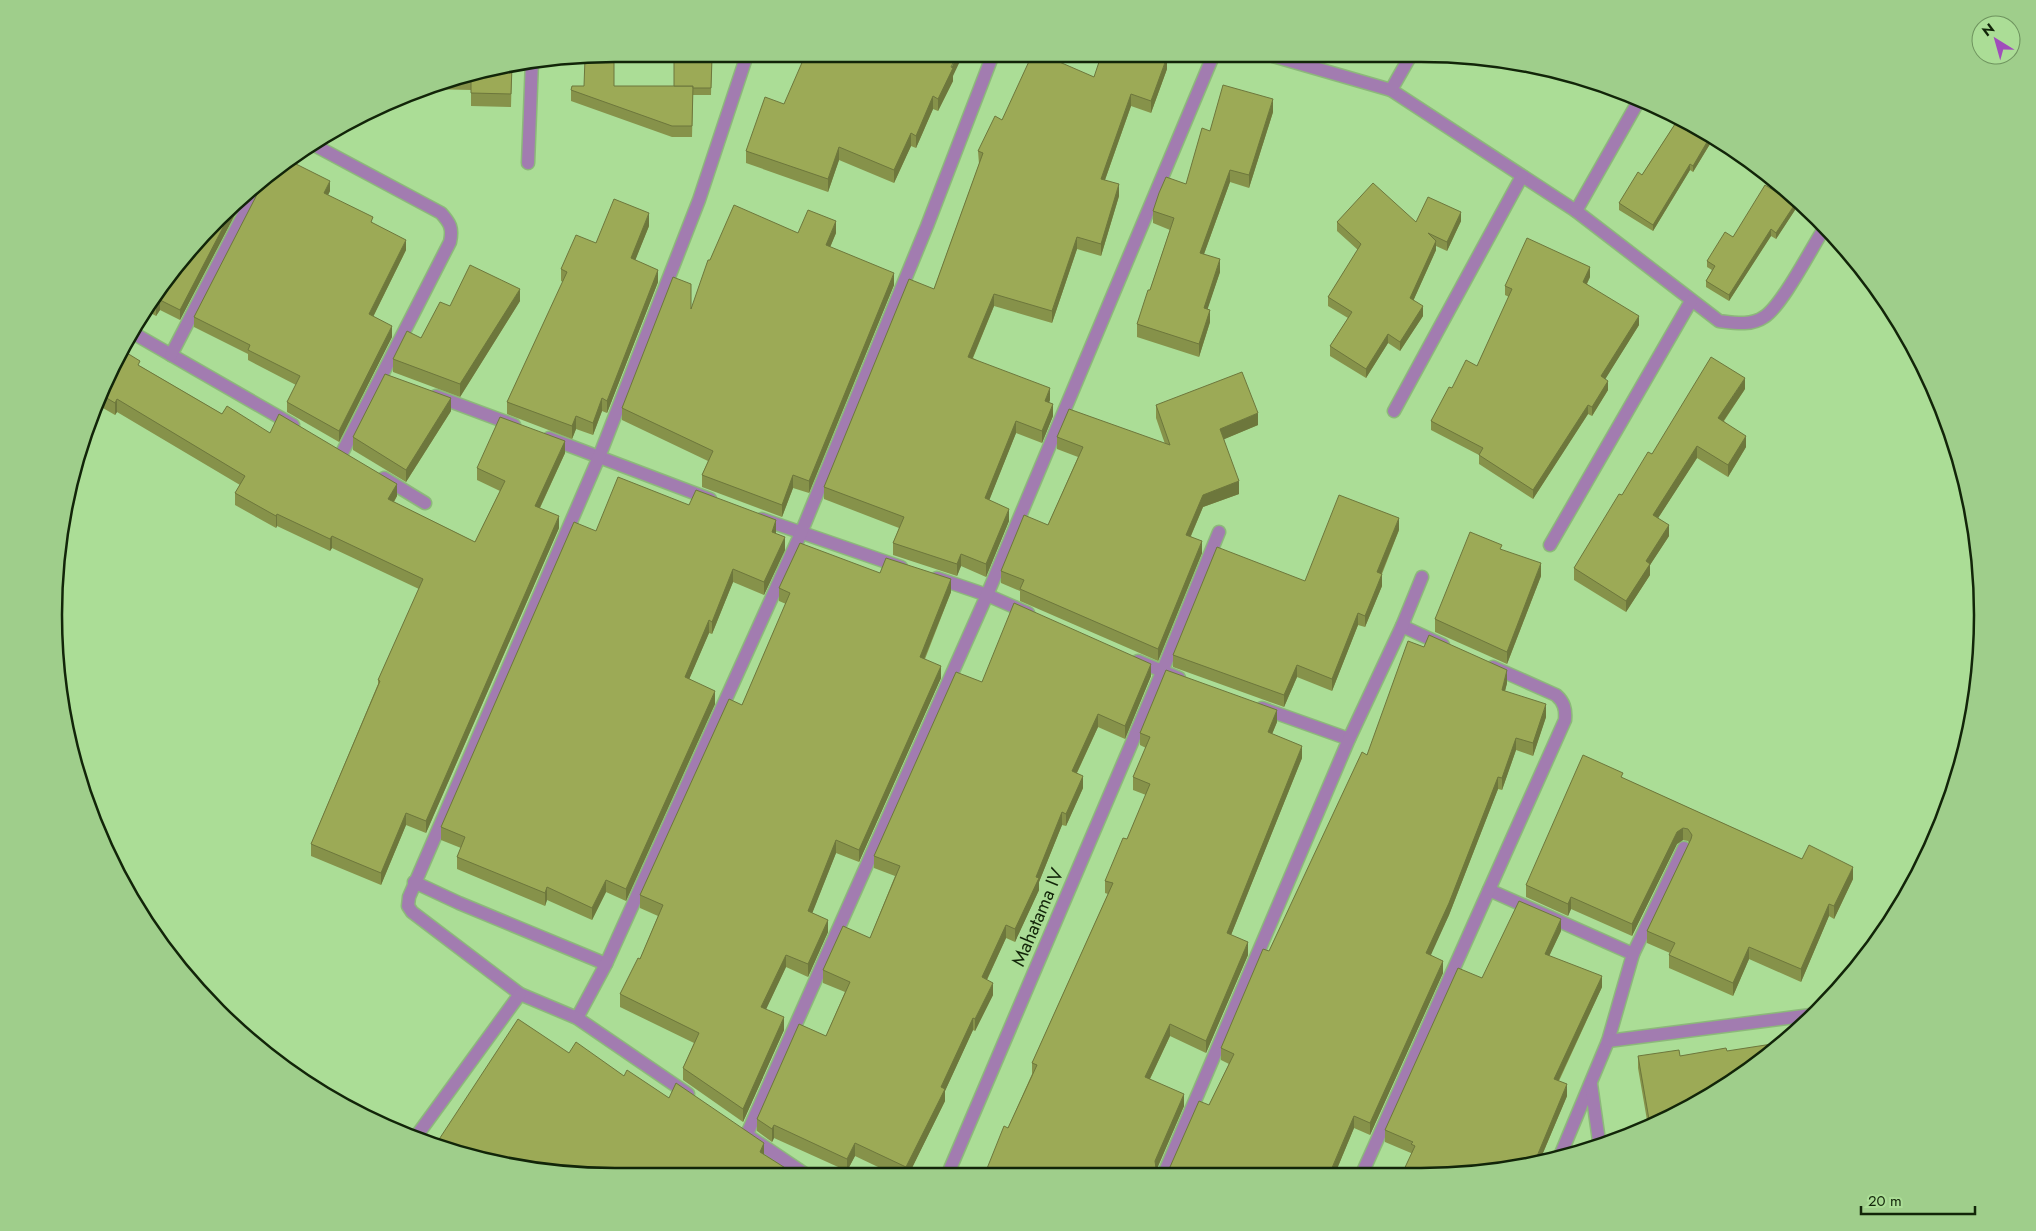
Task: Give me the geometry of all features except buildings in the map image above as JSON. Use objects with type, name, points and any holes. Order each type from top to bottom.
[{"type":"street","points":[[698,1101],[577,1018],[520,994],[412,912],[408,906],[414,882],[600,457],[699,200],[745,62]]},
{"type":"street","points":[[577,1018],[606,964],[801,534],[927,226],[990,62]]},
{"type":"street","points":[[796,1168],[742,1132],[987,595],[1210,62]]},
{"type":"street","points":[[1294,62],[1391,90],[1576,211],[1719,321],[1738,324],[1749,323],[1764,317],[1776,306],[1821,234]]},
{"type":"street","points":[[1391,90],[1407,62]]},
{"type":"street","points":[[528,163],[532,69]]},
{"type":"street","points":[[1576,211],[1635,107]]},
{"type":"street","points":[[321,148],[441,212],[450,223],[452,230],[450,242],[385,378],[342,453]]},
{"type":"street","points":[[1394,411],[1522,176]]},
{"type":"street","points":[[171,355],[251,200]]},
{"type":"street","points":[[1550,545],[1691,301]]},
{"type":"street","points":[[139,336],[308,433]]},
{"type":"street","points":[[426,393],[718,502]]},
{"type":"street","points":[[375,473],[425,503]]},
{"type":"street","points":[[746,512],[801,534],[987,595],[1039,618]]},
{"type":"street","name":"Mahatama IV","points":[[949,1168],[1162,672],[1219,532]]},
{"type":"street","points":[[1166,1168],[1348,740],[1402,626],[1422,577]]},
{"type":"street","points":[[1402,626],[1456,650]]},
{"type":"street","points":[[1127,657],[1190,682]]},
{"type":"street","points":[[1365,1168],[1565,720],[1566,711],[1563,701],[1556,695],[1484,662]]},
{"type":"street","points":[[1246,702],[1348,740]]},
{"type":"street","points":[[1562,1150],[1608,1041],[1633,954],[1684,848]]},
{"type":"street","points":[[414,882],[458,903],[606,964]]},
{"type":"street","points":[[1489,890],[1633,954]]},
{"type":"street","points":[[419,1132],[520,994]]},
{"type":"street","points":[[1608,1041],[1802,1016]]},
{"type":"street","points":[[1591,1084],[1599,1139]]}]
